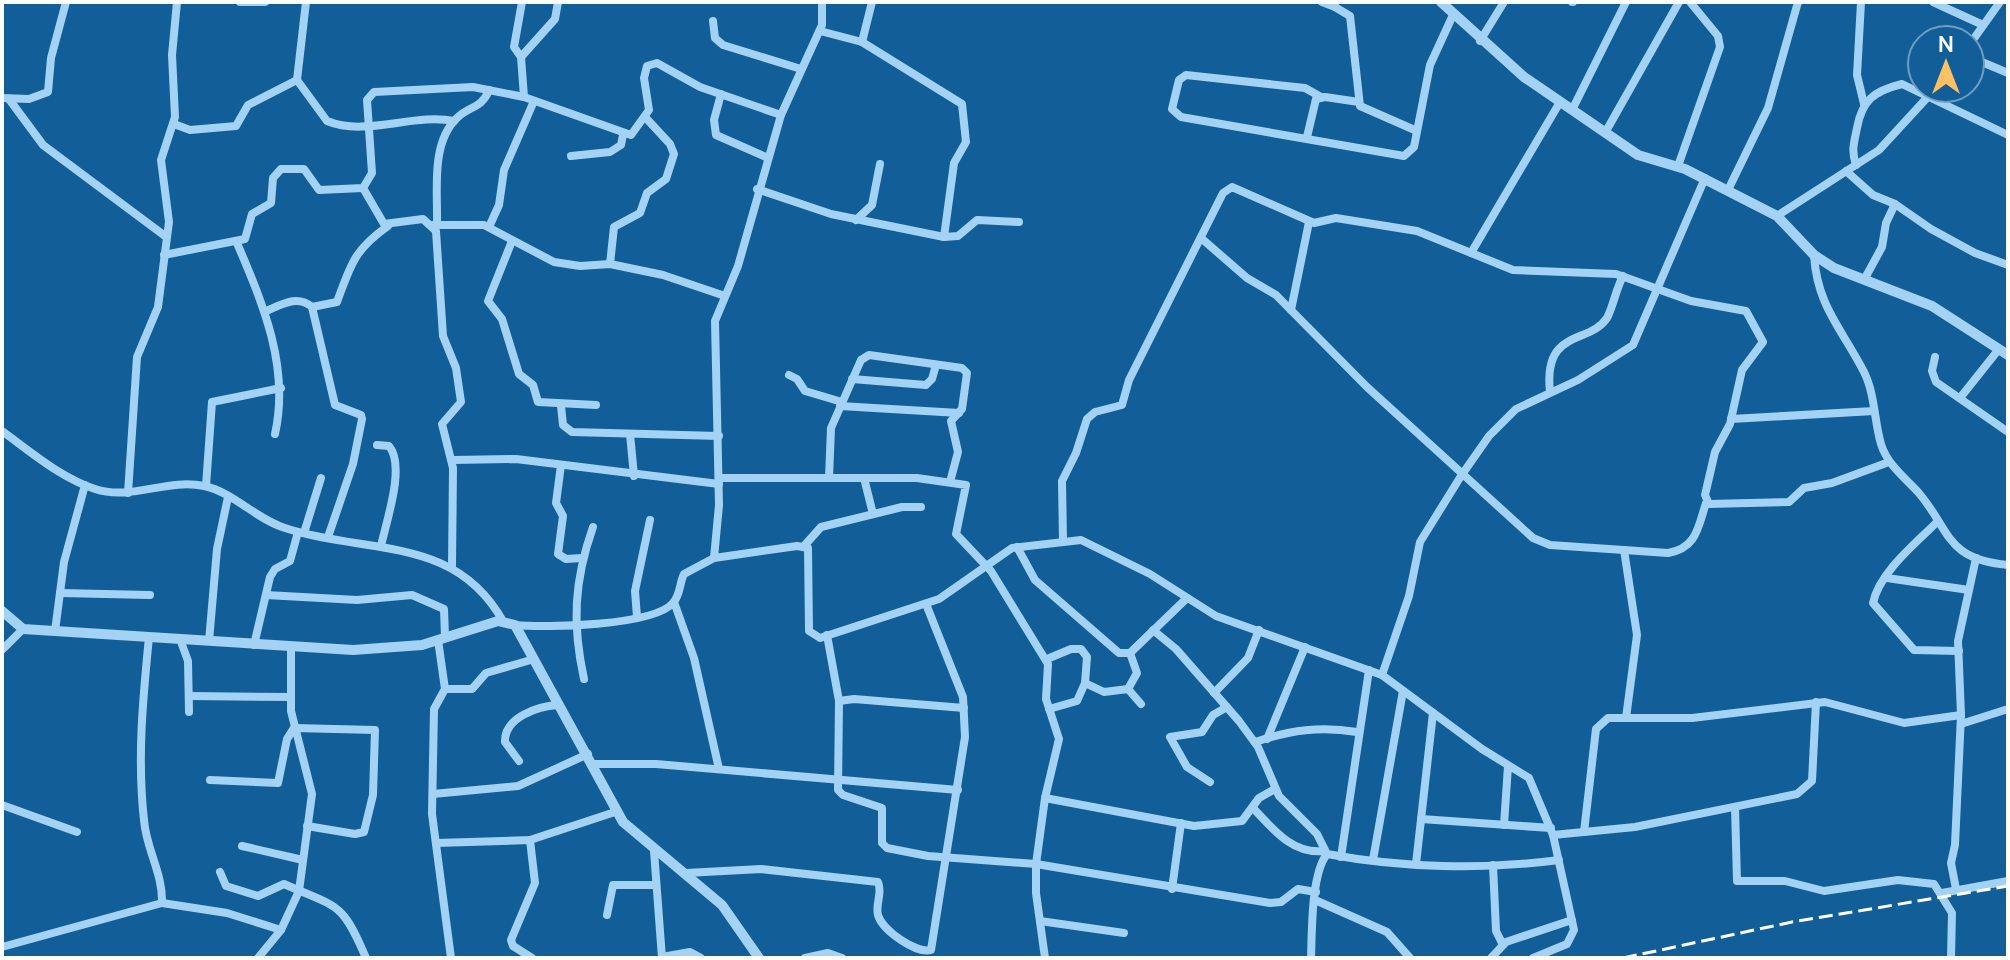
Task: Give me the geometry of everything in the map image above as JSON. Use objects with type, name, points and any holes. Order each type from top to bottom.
[{"type":"street","points":[[6,98],[29,99],[48,92],[51,58],[66,2]]},
{"type":"street","points":[[128,493],[137,357],[158,307],[169,209],[162,154],[174,124],[172,55],[177,2]]},
{"type":"street","points":[[240,2],[265,2]]},
{"type":"street","points":[[306,2],[297,80],[327,121],[369,124],[430,117],[454,121]]},
{"type":"street","points":[[522,2],[514,47],[521,57],[524,97]]},
{"type":"street","points":[[521,57],[555,19],[558,2]]},
{"type":"street","points":[[714,558],[719,436],[714,328],[738,266],[757,189],[781,115],[820,31],[822,2]]},
{"type":"street","points":[[862,42],[872,2]]},
{"type":"street","points":[[1322,2],[1335,4],[1350,16],[1359,102],[1365,109],[1417,131]]},
{"type":"street","points":[[1441,2],[1480,41],[1560,102],[1645,158],[1678,166],[1777,216],[1814,255],[1864,280],[1932,306],[2003,352],[1960,398]]},
{"type":"street","points":[[1480,41],[1504,2]]},
{"type":"street","points":[[1572,110],[1626,2]]},
{"type":"street","points":[[1605,133],[1679,2]]},
{"type":"street","points":[[1678,166],[1720,47],[1718,36],[1690,2]]},
{"type":"street","points":[[1728,190],[1768,108],[1798,2]]},
{"type":"street","points":[[1861,2],[1857,75],[1864,104]]},
{"type":"street","points":[[1933,2],[1981,24]]},
{"type":"street","points":[[1984,24],[2000,2]]},
{"type":"street","points":[[1359,102],[1321,97],[1305,88],[1193,75],[1179,80],[1172,105],[1175,116],[1307,137],[1377,154],[1404,156],[1413,151],[1430,65],[1453,15]]},
{"type":"street","points":[[713,21],[715,38],[723,45],[801,69]]},
{"type":"street","points":[[820,31],[862,42],[962,104],[966,142],[954,163],[944,237]]},
{"type":"street","points":[[363,188],[372,173],[367,100],[374,92],[462,87],[489,90],[524,97],[623,135],[635,132],[646,118],[651,103],[644,72],[651,64],[672,69],[700,87],[781,115]]},
{"type":"street","points":[[1986,64],[2008,73]]},
{"type":"street","points":[[174,124],[190,130],[236,126],[253,101],[297,80]]},
{"type":"street","points":[[1856,165],[1851,147],[1858,113],[1875,95],[1902,84],[1906,86]]},
{"type":"street","points":[[452,566],[452,460],[442,424],[447,416],[460,408],[461,402],[456,368],[443,336],[435,225],[439,155],[454,121],[484,103],[489,90]]},
{"type":"street","points":[[721,94],[714,120],[716,135],[768,158]]},
{"type":"street","points":[[1307,137],[1314,103],[1321,97]]},
{"type":"street","points":[[6,98],[43,145],[165,236]]},
{"type":"street","points":[[489,227],[499,205],[504,170],[534,101]]},
{"type":"street","points":[[1471,253],[1560,102]]},
{"type":"street","points":[[1777,216],[1879,150],[1922,104]]},
{"type":"street","points":[[1944,104],[2008,135]]},
{"type":"street","points":[[610,264],[614,227],[640,213],[647,193],[666,179],[674,154],[670,144],[646,118]]},
{"type":"street","points":[[571,156],[617,149],[623,135]]},
{"type":"street","points":[[856,220],[872,205],[880,164]]},
{"type":"street","points":[[164,255],[237,243],[248,234],[252,214],[271,203],[273,178],[281,169],[304,169],[319,190],[363,188]]},
{"type":"street","points":[[1846,171],[1873,195],[1895,204],[1939,234],[2008,265]]},
{"type":"street","points":[[1382,675],[1409,596],[1420,542],[1461,476],[1489,436],[1516,409],[1626,352],[1637,337],[1705,178]]},
{"type":"street","points":[[1063,541],[1060,487],[1087,419],[1095,412],[1122,405],[1129,380],[1223,193],[1232,187],[1309,222],[1336,218],[1417,231],[1513,270],[1549,269],[1578,275],[1623,276],[1691,301],[1742,308],[1762,337],[1761,347],[1742,370],[1731,419],[1713,459],[1706,503],[1695,537],[1682,551],[1542,543],[1461,476],[1291,310],[1201,238]]},
{"type":"street","points":[[363,188],[381,220],[388,226]]},
{"type":"street","points":[[757,189],[856,220],[944,237],[958,236],[977,220],[1019,222]]},
{"type":"street","points":[[1864,280],[1882,247],[1886,223],[1895,204]]},
{"type":"street","points":[[312,307],[337,302],[348,267],[360,247],[388,226],[418,218],[435,225],[489,227],[554,262],[580,266],[610,264],[663,275],[725,296]]},
{"type":"street","points":[[1291,310],[1309,222]]},
{"type":"street","points":[[512,241],[488,301],[502,319],[519,374],[533,385],[538,402],[561,406],[596,405]]},
{"type":"street","points":[[237,243],[266,311],[281,388],[275,434]]},
{"type":"street","points":[[1814,255],[1818,290],[1864,373],[1881,446],[1889,462],[1919,494],[1950,542],[1976,558],[2008,565]]},
{"type":"street","points":[[1550,392],[1549,371],[1565,342],[1596,327],[1608,317],[1613,295],[1623,276]]},
{"type":"street","points":[[266,311],[293,301],[306,302],[312,307],[335,405],[361,415],[353,464],[328,537]]},
{"type":"street","points":[[829,478],[831,428],[861,360],[869,355],[962,368],[967,373],[959,413],[951,421],[958,452],[950,482]]},
{"type":"street","points":[[1935,357],[1932,371],[1936,382],[2008,432]]},
{"type":"street","points":[[852,379],[926,385],[932,379],[936,365]]},
{"type":"street","points":[[789,375],[797,379],[805,391],[841,404],[959,413]]},
{"type":"street","points":[[206,486],[212,402],[281,388]]},
{"type":"street","points":[[561,406],[563,425],[572,432],[719,436]]},
{"type":"street","points":[[1731,419],[1874,411]]},
{"type":"street","points":[[2,431],[85,485],[128,493],[189,484],[206,486],[268,522],[301,532],[415,553],[452,566],[490,597],[534,659],[594,764],[615,812],[654,851],[686,873],[727,911],[759,958]]},
{"type":"street","points":[[630,434],[634,476]]},
{"type":"street","points":[[377,445],[389,446],[397,468],[381,546]]},
{"type":"street","points":[[452,460],[505,458],[634,476],[719,481],[864,478],[961,483],[967,489],[956,534],[986,565],[1047,659],[1046,699],[1059,739],[1045,798],[1036,864],[1045,958]]},
{"type":"street","points":[[1706,503],[1789,502],[1804,488],[1832,483],[1889,462]]},
{"type":"street","points":[[561,465],[556,503],[563,516],[558,554],[566,559],[582,558]]},
{"type":"street","points":[[254,645],[272,572],[290,561],[321,478]]},
{"type":"street","points":[[864,478],[873,514]]},
{"type":"street","points":[[55,631],[69,536],[85,485]]},
{"type":"street","points":[[209,641],[217,549],[228,497]]},
{"type":"street","points":[[719,769],[694,658],[674,602],[684,574],[714,558],[804,546],[821,527],[873,514],[921,507]]},
{"type":"street","points":[[637,617],[635,591],[650,520]]},
{"type":"street","points":[[1936,523],[1887,578],[1873,603],[1909,646],[1919,652],[1959,651]]},
{"type":"street","points":[[584,679],[574,626],[582,558],[593,527]]},
{"type":"street","points":[[804,546],[810,553],[809,631],[815,638],[926,604],[959,586],[1002,552],[1063,541],[1086,543],[1150,574],[1216,616],[1382,675],[1532,781],[1552,832],[1572,920],[1572,940],[1533,958]]},
{"type":"street","points":[[1017,547],[1035,580],[1054,600],[1114,650],[1130,653]]},
{"type":"street","points":[[1624,550],[1637,635],[1626,718]]},
{"type":"street","points":[[1956,889],[1951,863],[1961,719],[1959,651],[1976,558]]},
{"type":"street","points":[[1887,578],[1969,590]]},
{"type":"street","points":[[60,593],[150,595]]},
{"type":"street","points":[[266,595],[350,600],[417,596],[444,609],[445,689],[434,709],[433,794],[451,958]]},
{"type":"street","points":[[1130,653],[1187,598]]},
{"type":"street","points":[[2,611],[23,629],[353,650],[422,645],[491,623],[574,626],[637,617],[674,602]]},
{"type":"street","points":[[686,873],[761,869],[878,882],[881,890],[878,917],[915,949],[924,952],[931,950],[965,737],[959,684],[926,604]]},
{"type":"street","points":[[2,650],[23,629]]},
{"type":"street","points":[[1153,630],[1176,649],[1227,707],[1255,742],[1275,789],[1290,810],[1317,834],[1325,853],[1316,896],[1311,958]]},
{"type":"street","points":[[1214,693],[1248,658],[1259,630]]},
{"type":"street","points":[[827,635],[839,701],[840,793],[882,808],[882,843],[887,848],[928,856],[1036,864],[1270,903],[1281,902],[1298,889],[1387,932],[1410,958]]},
{"type":"street","points":[[2,947],[144,908],[158,907],[162,903],[161,875],[144,826],[141,791],[140,755],[149,637]]},
{"type":"street","points":[[180,639],[188,661],[189,712]]},
{"type":"street","points":[[1267,739],[1305,647]]},
{"type":"street","points":[[258,958],[281,930],[299,891],[312,787],[294,728],[291,648]]},
{"type":"street","points":[[1047,659],[1071,649],[1081,649],[1087,657],[1085,683],[1077,701],[1049,709]]},
{"type":"street","points":[[1128,689],[1137,673],[1130,653]]},
{"type":"street","points":[[445,689],[472,689],[486,673],[534,659]]},
{"type":"street","points":[[1341,857],[1357,732],[1369,670]]},
{"type":"street","points":[[1085,683],[1104,692],[1128,689]]},
{"type":"street","points":[[1128,689],[1141,704]]},
{"type":"street","points":[[1373,860],[1403,691]]},
{"type":"street","points":[[189,696],[291,697]]},
{"type":"street","points":[[839,701],[854,699],[964,708]]},
{"type":"street","points":[[1421,819],[1552,832],[1584,832],[1635,827],[1735,807],[1808,788],[1814,771],[1816,702]]},
{"type":"street","points":[[1584,832],[1596,729],[1608,718],[1692,718],[1816,702],[1834,703],[1904,723],[1961,719],[2008,709]]},
{"type":"street","points":[[519,761],[505,742],[507,730],[535,707],[558,705]]},
{"type":"street","points":[[1210,782],[1187,767],[1170,737],[1202,732],[1213,715],[1227,707]]},
{"type":"street","points":[[1416,864],[1433,713]]},
{"type":"street","points":[[210,780],[278,783],[287,739],[294,728]]},
{"type":"street","points":[[294,728],[371,729],[376,733],[373,795],[364,832],[355,834],[307,826]]},
{"type":"street","points":[[1255,742],[1307,729],[1357,732]]},
{"type":"street","points":[[433,794],[518,786],[588,754]]},
{"type":"street","points":[[594,764],[640,763],[958,790]]},
{"type":"street","points":[[1504,825],[1508,766]]},
{"type":"street","points":[[1045,798],[1200,826],[1244,820],[1262,796],[1275,789]]},
{"type":"street","points":[[2,805],[77,832]]},
{"type":"street","points":[[1735,807],[1735,874],[1742,883],[1785,881],[1824,891],[1904,880],[1934,884],[1952,913],[1951,958]]},
{"type":"street","points":[[1253,808],[1283,839],[1310,852],[1416,864],[1493,865],[1559,860]]},
{"type":"street","points":[[436,843],[530,840],[615,812]]},
{"type":"street","points":[[1172,889],[1181,823]]},
{"type":"street","points":[[530,840],[535,883],[511,940],[513,946],[532,958]]},
{"type":"street","points":[[242,846],[303,860]]},
{"type":"street","points":[[654,851],[662,958],[690,952],[701,958]]},
{"type":"street","points":[[1493,865],[1496,931],[1503,945]]},
{"type":"street","points":[[220,872],[226,886],[253,896],[262,895],[281,884],[344,913],[366,958]]},
{"type":"street","points":[[1942,893],[2008,881]]},
{"type":"street","points":[[607,915],[613,885],[656,885]]},
{"type":"street","points":[[162,903],[227,913],[281,930]]},
{"type":"street","points":[[1491,958],[1503,945],[1572,920]]},
{"type":"street","points":[[1040,921],[1124,933]]},
{"type":"street","points":[[805,958],[828,953],[842,958]]},
{"type":"railway","points":[[1623,958],[1792,922],[2008,886]]}]
